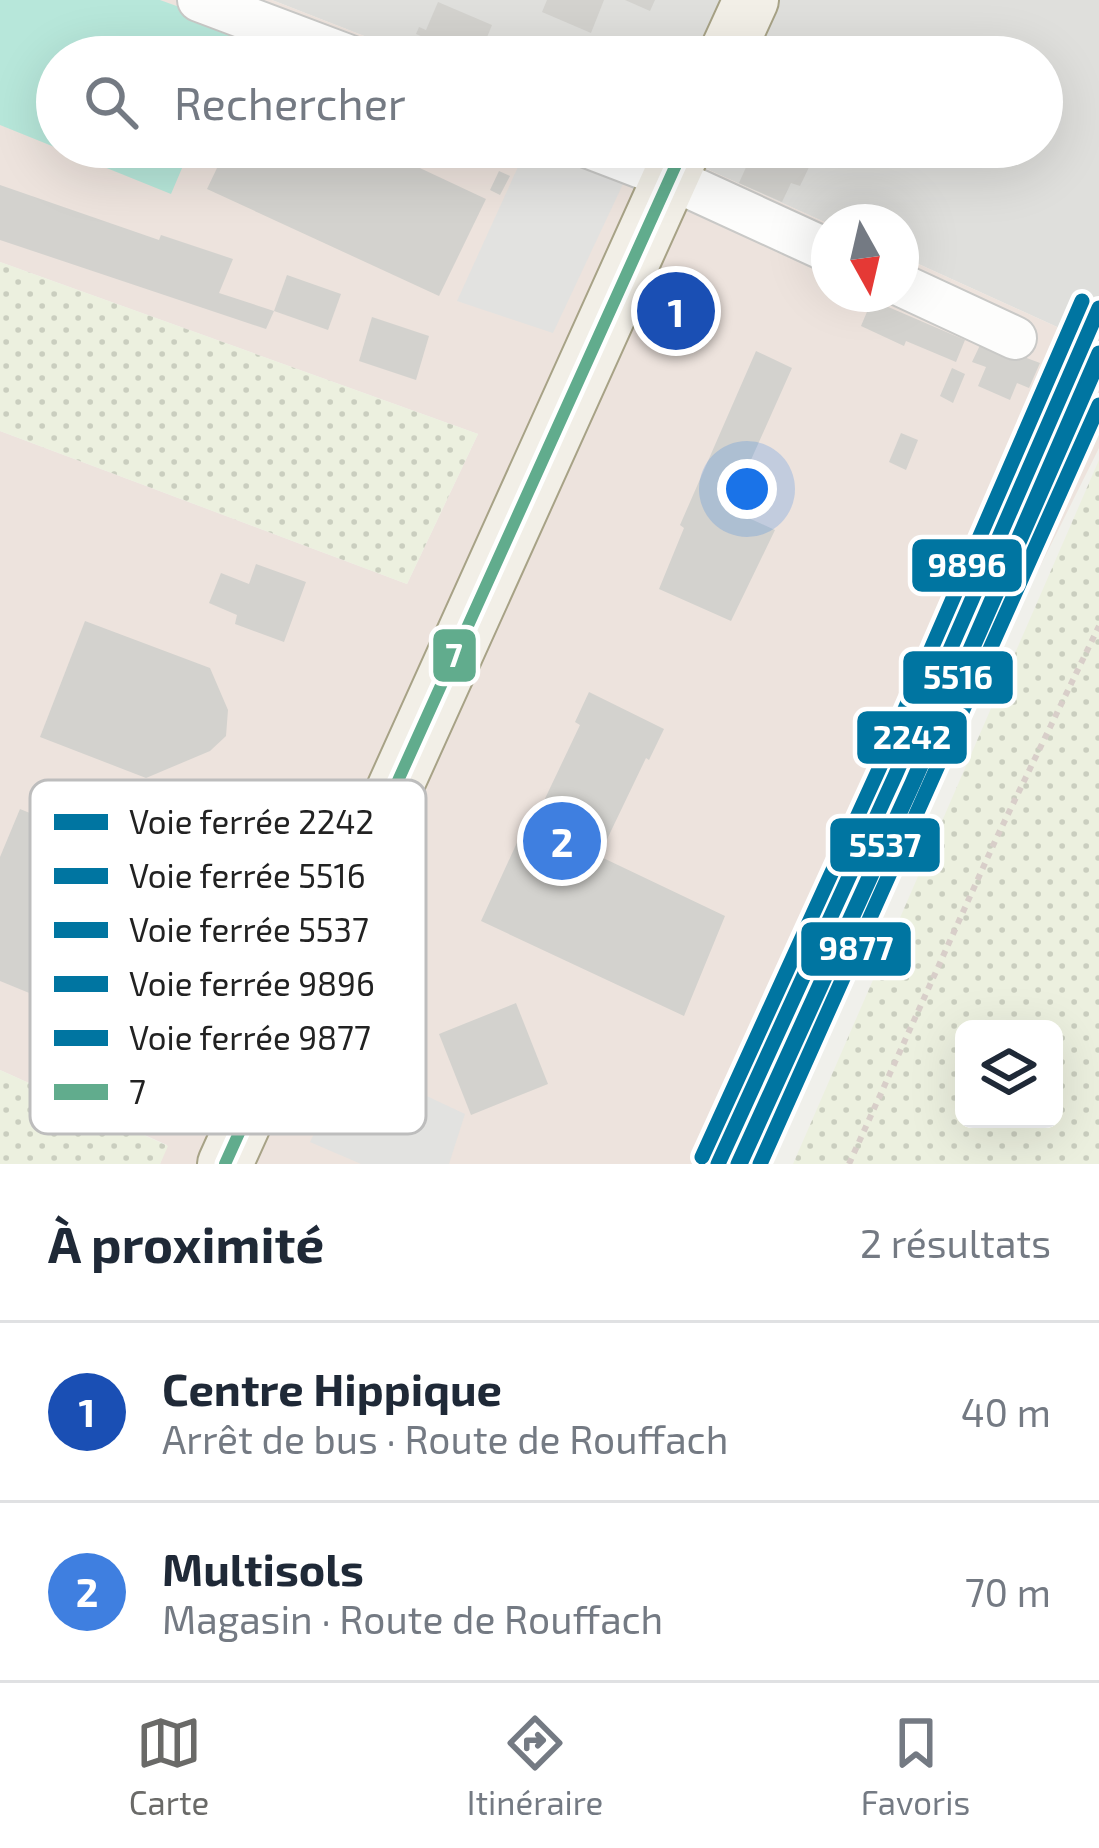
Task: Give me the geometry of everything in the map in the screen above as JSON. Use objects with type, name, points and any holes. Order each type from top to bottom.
[{"type":"main road","points":[[735,36],[751,0]]},
{"type":"main road","points":[[398,780],[674,168]]},
{"type":"main road","points":[[225,1164],[239,1134]]},
{"type":"street","points":[[200,0],[295,36]]},
{"type":"street","points":[[687,168],[811,240]]},
{"type":"street","points":[[919,293],[1015,338]]},
{"type":"path","points":[[849,1164],[996,839],[1099,626]]},
{"type":"shaded area","points":[[0,0],[272,0],[364,36],[36,36],[36,168],[705,168],[811,216],[811,312],[919,312],[919,264],[1099,346],[1099,448],[743,1164],[160,1164],[167,1145],[143,1134],[426,1134],[426,780],[30,780],[30,1083],[0,1070],[0,431],[407,584],[478,434],[0,262]]},
{"type":"shaded area","points":[[272,0],[1099,0],[1099,346],[919,264],[919,204],[811,204],[811,216],[705,168],[1063,168],[1063,36],[364,36]]},
{"type":"shaded area","points":[[517,168],[581,168],[623,184],[553,333],[457,301]]},
{"type":"shaded area","points":[[426,1096],[465,1114],[449,1164],[361,1164],[310,1142],[314,1134],[426,1134]]},
{"type":"green space","points":[[0,0],[160,0],[240,29],[237,36],[36,36],[36,140],[0,125]]},
{"type":"green space","points":[[107,168],[182,168],[171,194]]},
{"type":"green space","points":[[0,262],[478,434],[407,584],[0,431]]},
{"type":"green space","points":[[1099,460],[1099,1164],[793,1164]]},
{"type":"green space","points":[[0,1070],[30,1084],[30,1134],[141,1134],[168,1146],[160,1164],[0,1164]]},
{"type":"building","points":[[547,0],[604,0],[591,33],[542,12]]},
{"type":"building","points":[[625,0],[655,0],[650,11]]},
{"type":"building","points":[[438,2],[492,25],[488,36],[416,34],[419,27],[426,30]]},
{"type":"building","points":[[217,168],[420,168],[486,199],[439,296],[207,189]]},
{"type":"building","points":[[746,168],[809,168],[800,186],[791,183],[782,202],[739,183]]},
{"type":"building","points":[[499,171],[510,176],[500,195],[490,190]]},
{"type":"building","points":[[0,185],[159,240],[161,235],[233,259],[219,293],[274,311],[266,329],[0,240]]},
{"type":"building","points":[[287,275],[341,294],[328,330],[274,311]]},
{"type":"building","points":[[867,312],[900,312],[965,340],[956,362],[861,326]]},
{"type":"building","points":[[372,317],[429,336],[416,380],[359,361]]},
{"type":"building","points":[[982,341],[1040,363],[1029,388],[1017,383],[1010,400],[978,386],[986,367],[972,362]]},
{"type":"building","points":[[756,351],[792,368],[729,509],[775,530],[731,621],[659,589],[684,528],[680,525]]},
{"type":"building","points":[[952,368],[965,374],[953,403],[940,396]]},
{"type":"building","points":[[901,433],[918,440],[906,470],[889,462]]},
{"type":"building","points":[[256,564],[306,582],[284,642],[235,624],[237,615],[209,603],[221,573],[249,584]]},
{"type":"building","points":[[85,621],[210,668],[228,710],[226,736],[210,751],[146,778],[40,737]]},
{"type":"building","points":[[589,692],[664,729],[599,856],[725,916],[684,1016],[481,921],[526,823],[532,826],[580,725],[575,722]]},
{"type":"building","points":[[20,809],[30,813],[30,993],[0,981],[0,857]]},
{"type":"building","points":[[516,1003],[548,1084],[471,1115],[439,1034]]},
{"type":"rail line","name":"9896","points":[[702,1157],[879,769],[1082,301]]},
{"type":"rail line","name":"2242","points":[[718,1164],[895,776],[1099,308]]},
{"type":"rail line","name":"5516","points":[[738,1164],[912,783],[1099,353]]},
{"type":"rail line","name":"5537","points":[[740,1164],[1099,360]]},
{"type":"rail line","name":"9877","points":[[760,1164],[1099,405]]},
{"type":"transit line","name":"7","points":[[398,780],[675,168]]},
{"type":"transit line","name":"7","points":[[225,1164],[239,1134]]},
{"type":"place","name":"Centre Hippique","points":[[676,311]]},
{"type":"place","name":"Multisols","points":[[562,841]]}]
